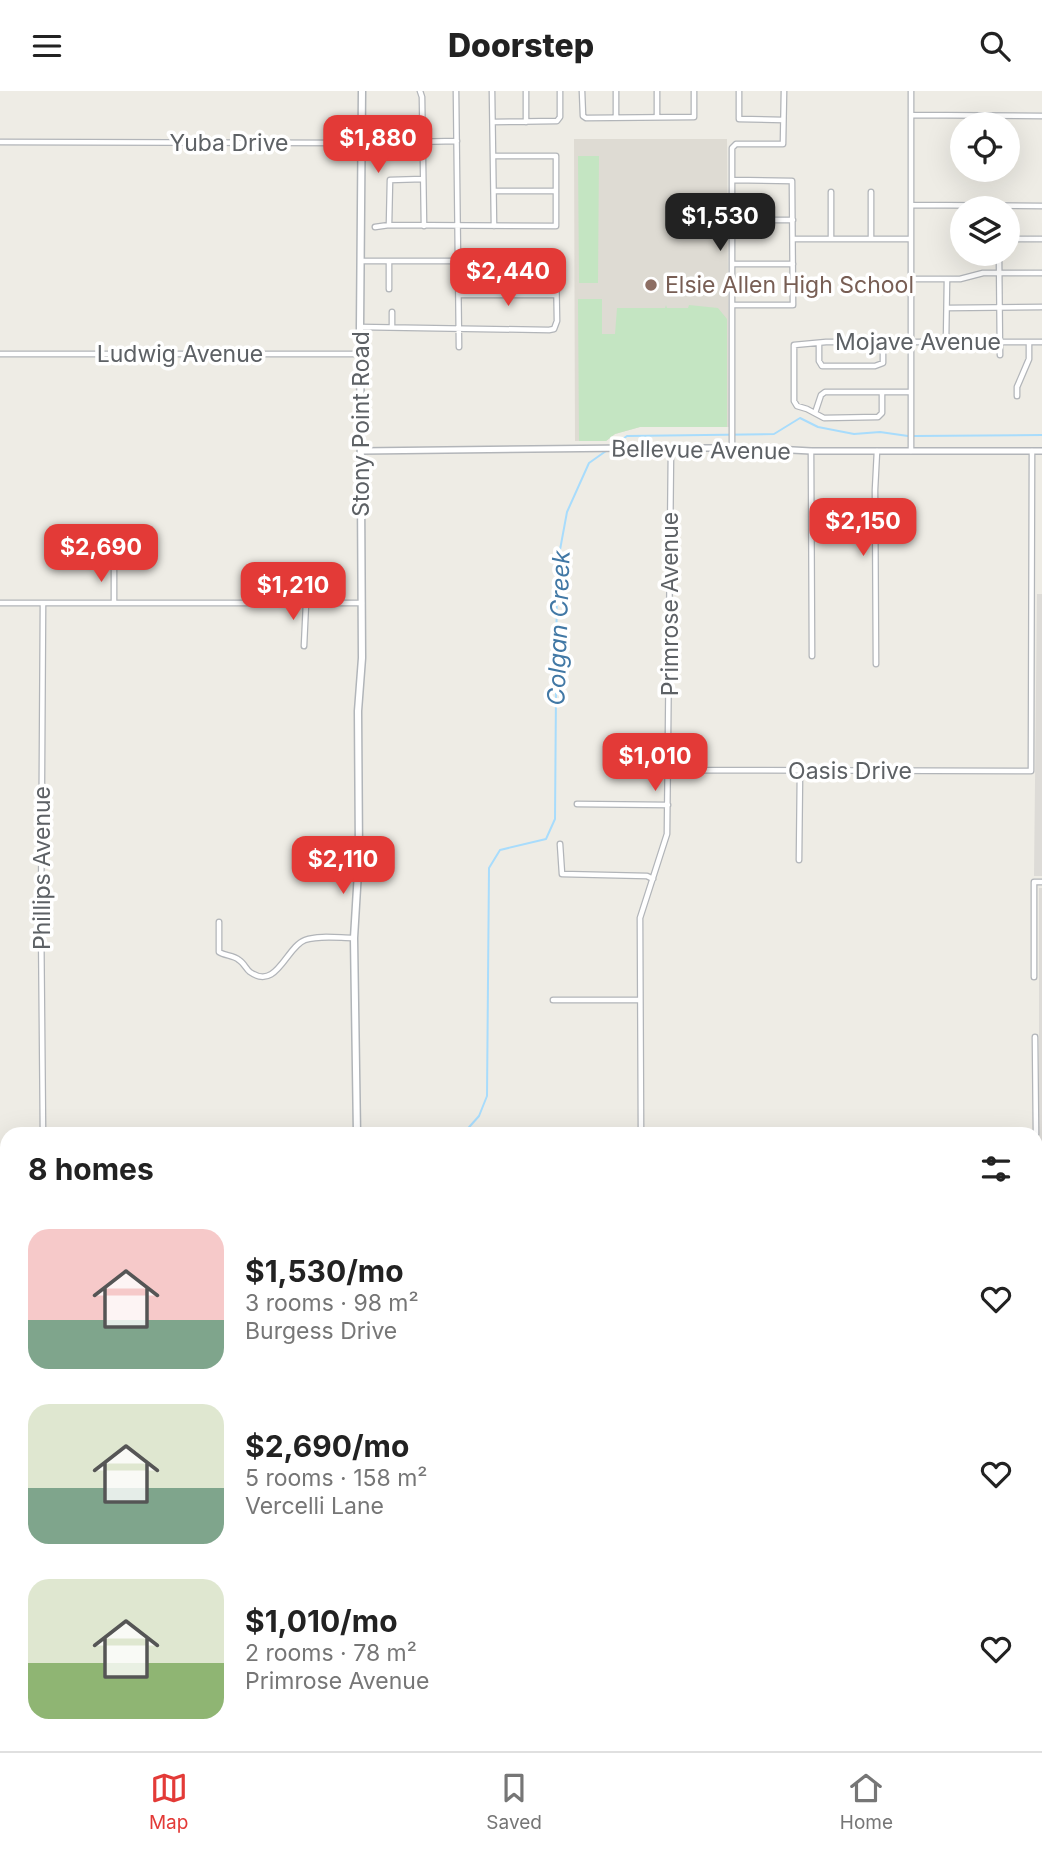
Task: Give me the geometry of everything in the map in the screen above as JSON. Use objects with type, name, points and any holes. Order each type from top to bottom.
[{"type":"main road","name":"Stony Point Road","points":[[357,1127],[354,939],[359,855],[358,722],[362,658],[362,91]]},
{"type":"street","points":[[420,91],[424,226]]},
{"type":"street","points":[[457,91],[459,347]]},
{"type":"street","points":[[492,91],[494,226]]},
{"type":"street","points":[[526,91],[526,122]]},
{"type":"street","points":[[493,122],[559,120],[560,91]]},
{"type":"street","points":[[582,91],[583,116],[586,118],[694,117],[694,91]]},
{"type":"street","points":[[617,91],[617,117]]},
{"type":"street","points":[[657,91],[657,117]]},
{"type":"street","points":[[739,91],[739,120],[783,120]]},
{"type":"street","points":[[732,448],[733,145],[783,144],[783,91]]},
{"type":"street","points":[[911,91],[911,451]]},
{"type":"street","points":[[911,115],[1042,115]]},
{"type":"street","name":"Yuba Drive","points":[[0,142],[457,141]]},
{"type":"street","points":[[375,227],[556,226],[556,156],[493,156]]},
{"type":"street","points":[[389,225],[390,180],[423,179]]},
{"type":"street","points":[[733,180],[792,181],[794,239],[793,305],[733,305]]},
{"type":"street","points":[[494,191],[556,191]]},
{"type":"street","points":[[831,192],[831,239]]},
{"type":"street","points":[[871,192],[871,239]]},
{"type":"street","points":[[911,205],[950,206]]},
{"type":"street","points":[[1020,207],[1042,206]]},
{"type":"street","points":[[733,220],[793,220]]},
{"type":"street","points":[[794,239],[911,239]]},
{"type":"street","points":[[1020,239],[1042,239]]},
{"type":"street","points":[[360,327],[554,329],[556,321],[556,265],[551,261],[362,261]]},
{"type":"street","points":[[389,261],[389,289]]},
{"type":"street","points":[[733,264],[793,264]]},
{"type":"street","points":[[1000,266],[1000,355]]},
{"type":"street","points":[[911,279],[960,279],[983,273],[1042,273]]},
{"type":"street","points":[[946,342],[947,279]]},
{"type":"street","points":[[459,295],[556,295]]},
{"type":"street","points":[[947,307],[1042,307]]},
{"type":"street","points":[[392,311],[392,327]]},
{"type":"street","points":[[819,343],[819,361],[822,366],[876,366],[883,363],[883,342]]},
{"type":"street","points":[[1017,396],[1017,387],[1029,359],[1029,342]]},
{"type":"street","name":"Mojave Avenue","points":[[815,413],[794,403],[794,345],[1042,342]]},
{"type":"street","name":"Ludwig Avenue","points":[[0,354],[360,354]]},
{"type":"street","points":[[882,392],[882,413],[878,417],[829,419],[815,413],[821,395],[825,392],[882,392],[911,392]]},
{"type":"street","name":"Bellevue Avenue","points":[[361,451],[618,448],[1042,451]]},
{"type":"street","name":"Primrose Avenue","points":[[641,1127],[640,918],[667,834],[671,448]]},
{"type":"street","points":[[811,451],[812,656]]},
{"type":"street","points":[[876,664],[877,451]]},
{"type":"street","name":"Oasis Drive","points":[[668,770],[1031,771],[1032,451]]},
{"type":"street","points":[[114,566],[114,603]]},
{"type":"street","points":[[0,603],[362,603]]},
{"type":"street","name":"Phillips Avenue","points":[[43,603],[43,1127]]},
{"type":"street","points":[[304,646],[306,603]]},
{"type":"street","points":[[799,860],[800,771]]},
{"type":"street","points":[[577,804],[668,805]]},
{"type":"street","points":[[560,844],[562,874],[646,876],[653,879]]},
{"type":"street","points":[[1034,978],[1034,882],[1042,882]]},
{"type":"street","points":[[219,922],[219,952],[239,960],[247,970],[257,975],[275,972],[294,948],[307,939],[354,939]]},
{"type":"street","points":[[553,1000],[640,1000]]},
{"type":"street","points":[[1035,1037],[1035,1127]]},
{"type":"street","points":[[1035,1087],[1042,1087]]},
{"type":"shaded area","name":"Elsie Allen High School","points":[[574,139],[727,139],[729,427],[640,427],[615,434],[606,441],[575,441]]},
{"type":"shaded area","points":[[1037,594],[1042,594],[1042,876],[1034,876]]},
{"type":"shaded area","points":[[1039,888],[1042,888],[1042,1127],[1039,1127]]},
{"type":"green space","points":[[578,156],[599,156],[598,283],[579,283]]},
{"type":"green space","points":[[578,299],[602,299],[602,334],[615,334],[617,308],[665,308],[666,305],[667,308],[688,308],[689,305],[718,308],[727,319],[727,427],[640,427],[615,434],[606,441],[579,441]]},
{"type":"waterway","name":"Colgan Creek","points":[[613,446],[627,436],[774,434],[800,418],[818,427],[854,434],[880,432],[908,436]]},
{"type":"waterway","name":"Colgan Creek","points":[[914,436],[1042,435]]},
{"type":"waterway","name":"Colgan Creek","points":[[469,1127],[479,1116],[487,1096],[489,868],[500,850],[546,839],[555,819],[557,566],[567,512],[589,463],[606,451]]},
{"type":"place","name":"Elsie Allen High School","points":[[651,285]]}]
